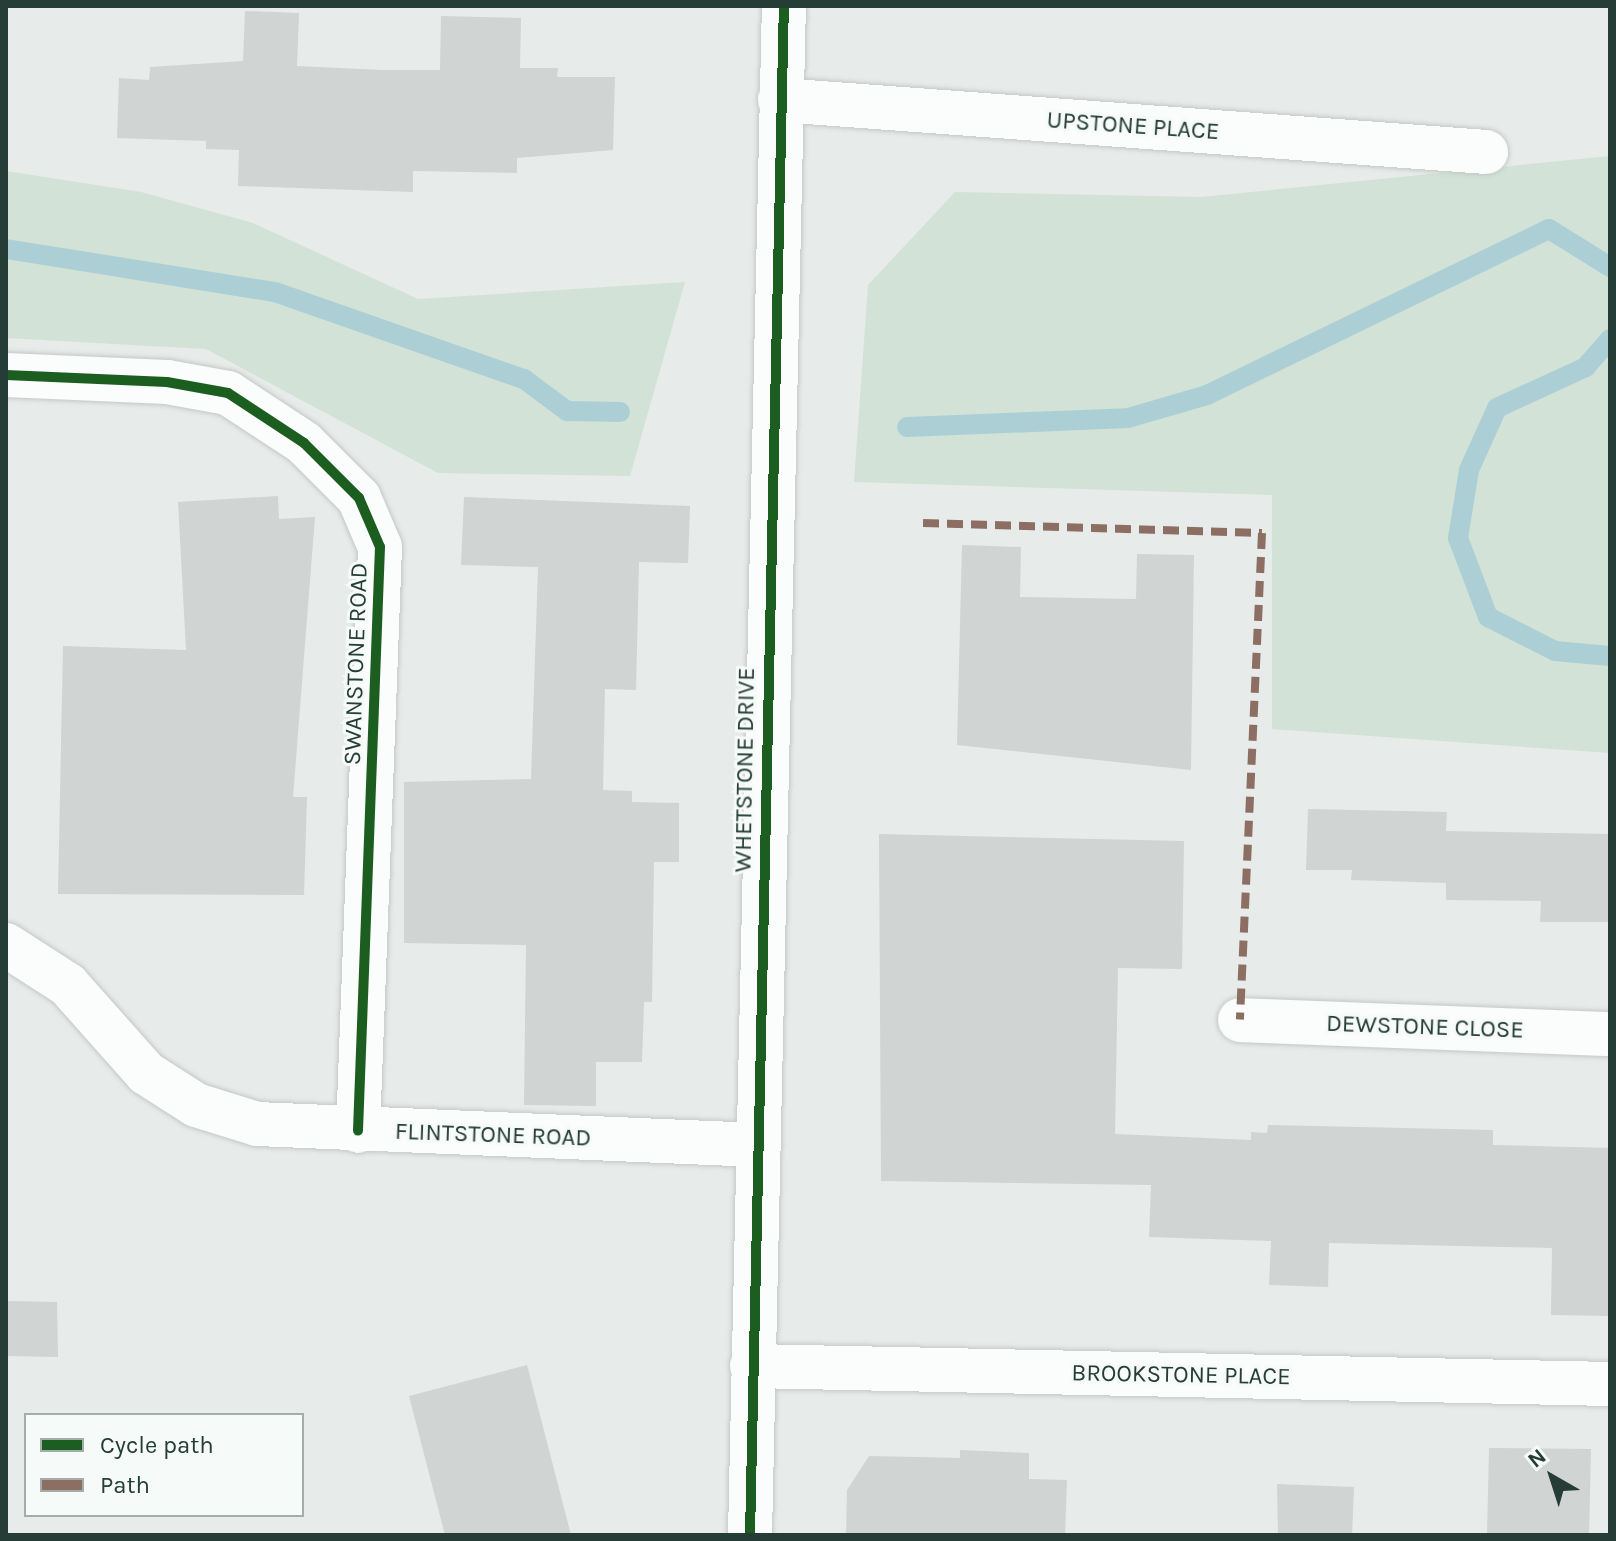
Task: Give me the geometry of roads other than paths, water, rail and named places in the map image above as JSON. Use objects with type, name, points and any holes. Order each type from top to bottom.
[{"type":"street","name":"WHETSTONE DRIVE","points":[[750,1535],[756,1145],[784,6]]},
{"type":"street","name":"UPSTONE PLACE","points":[[780,100],[1486,152]]},
{"type":"street","name":"SWANSTONE ROAD","points":[[6,375],[167,382],[228,393],[304,443],[359,498],[380,547],[358,1131]]},
{"type":"street","name":"FLINTSTONE ROAD","points":[[6,945],[68,985],[146,1073],[196,1105],[257,1124],[358,1131],[756,1145]]},
{"type":"street","name":"DEWSTONE CLOSE","points":[[1240,1020],[1610,1034]]},
{"type":"street","name":"BROOKSTONE PLACE","points":[[752,1366],[1610,1384]]},
{"type":"waterway","points":[[907,427],[1128,418],[1207,395],[1549,229],[1610,267]]},
{"type":"waterway","points":[[6,249],[275,292],[524,379],[567,411],[620,412]]},
{"type":"waterway","points":[[1610,339],[1586,367],[1497,408],[1469,470],[1458,538],[1488,617],[1555,651],[1610,656]]}]
